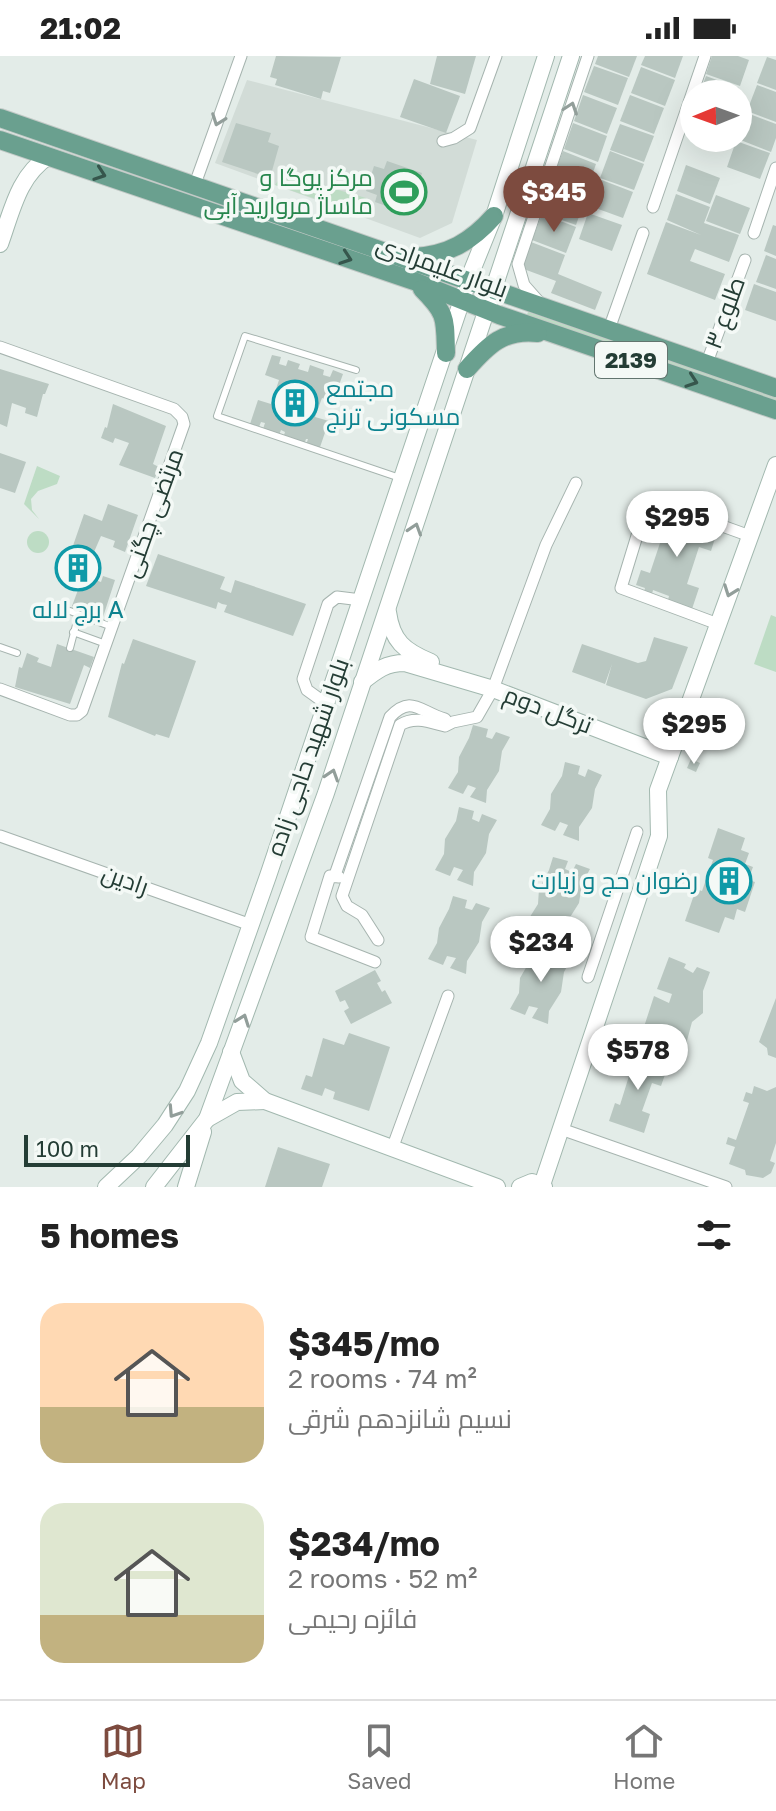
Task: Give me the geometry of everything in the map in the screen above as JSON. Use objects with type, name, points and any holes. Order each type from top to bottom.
[{"type":"main road","name":"بلوار شهید حاجی زاده","points":[[106,1187],[139,1156],[165,1125],[187,1091],[209,1043],[462,301],[494,216],[546,56]]},
{"type":"main road","name":"بلوار شهید حاجی زاده","points":[[154,1187],[207,1119],[326,793],[388,612],[571,56]]},
{"type":"main road","name":"بلوار علیمرادی","points":[[0,118],[776,388]]},
{"type":"main road","name":"بلوار علیمرادی","points":[[7,142],[414,281],[486,310],[776,410]]},
{"type":"main road","points":[[7,142],[22,182]]},
{"type":"main road","points":[[0,244],[22,182],[49,156]]},
{"type":"main road","points":[[503,188],[504,197],[510,201],[524,196]]},
{"type":"main road","points":[[404,258],[437,256],[453,249],[467,242],[494,216]]},
{"type":"main road","points":[[414,281],[441,309],[445,319],[446,353]]},
{"type":"main road","points":[[467,369],[490,344],[508,334],[526,332],[561,336]]},
{"type":"main road","points":[[520,1187],[532,1182],[543,1186],[659,836],[658,790],[776,465]]},
{"type":"main road","name":"ترگل دوم","points":[[388,612],[392,634],[405,649],[459,672],[471,681]]},
{"type":"main road","name":"ترگل دوم","points":[[360,688],[380,667],[405,663],[471,681],[670,757]]},
{"type":"main road","points":[[331,687],[348,683],[360,688]]},
{"type":"main road","points":[[231,1052],[242,1081],[265,1101],[497,1187]]},
{"type":"main road","points":[[186,1187],[207,1119],[237,1102],[265,1101]]},
{"type":"street","points":[[195,184],[241,56]]},
{"type":"street","points":[[443,141],[470,128],[496,56]]},
{"type":"street","points":[[545,308],[524,285],[518,264],[588,56]]},
{"type":"street","points":[[653,207],[705,56]]},
{"type":"street","points":[[754,233],[776,168]]},
{"type":"street","points":[[608,332],[643,233]]},
{"type":"street","name":"طلوع ۳","points":[[706,365],[745,260]]},
{"type":"street","name":"مرتضی چگنی","points":[[0,347],[174,409],[182,417],[183,430],[82,711],[70,715],[0,689]]},
{"type":"street","points":[[378,940],[362,915],[342,901],[341,877],[390,717],[400,706],[408,705],[453,722],[477,717],[493,689],[546,545],[576,483]]},
{"type":"street","points":[[718,624],[621,588],[647,503],[653,501],[750,536]]},
{"type":"street","points":[[325,703],[307,690],[303,679],[328,604],[337,597],[361,600]]},
{"type":"street","points":[[588,977],[637,832]]},
{"type":"street","name":"رادین","points":[[0,836],[251,925]]},
{"type":"street","points":[[341,877],[330,876],[311,937],[375,962]]},
{"type":"street","points":[[622,878],[644,886]]},
{"type":"street","points":[[392,1149],[448,996]]},
{"type":"street","points":[[561,1129],[726,1187]]},
{"type":"lane","points":[[356,370],[245,336],[217,416],[403,479]]},
{"type":"lane","points":[[70,611],[112,627]]},
{"type":"lane","points":[[70,648],[75,629],[106,644]]},
{"type":"lane","points":[[0,647],[17,653]]},
{"type":"shaded area","points":[[247,80],[477,140],[452,223],[420,238],[215,163]]},
{"type":"green space","points":[[283,174],[366,198],[363,215],[275,185]]},
{"type":"green space","points":[[528,312],[776,397],[776,404],[526,317]]},
{"type":"green space","points":[[37,466],[60,476],[57,484],[38,491],[31,499],[32,510],[39,519],[24,504]]},
{"type":"green space","points":[[34,531],[42,531],[49,542],[42,553],[34,553],[27,546],[27,538]]},
{"type":"green space","points":[[771,615],[776,617],[776,672],[754,664]]},
{"type":"building","points":[[276,56],[341,57],[330,93],[323,91],[321,99],[275,85],[277,79],[270,77]]},
{"type":"building","points":[[437,56],[476,56],[465,94],[430,84]]},
{"type":"building","points":[[598,56],[637,56],[629,77],[595,64]]},
{"type":"building","points":[[645,56],[683,56],[675,78],[641,65]]},
{"type":"building","points":[[712,56],[738,56],[749,60],[742,80],[723,80],[706,74]]},
{"type":"building","points":[[767,57],[776,60],[776,90],[757,83]]},
{"type":"building","points":[[594,66],[628,78],[618,105],[584,92]]},
{"type":"building","points":[[641,67],[675,80],[665,106],[631,93]]},
{"type":"building","points":[[414,79],[460,96],[446,133],[400,117]]},
{"type":"building","points":[[757,85],[776,92],[776,122],[752,113],[752,98]]},
{"type":"building","points":[[583,95],[617,108],[607,134],[574,121]]},
{"type":"building","points":[[630,95],[664,108],[654,134],[620,121]]},
{"type":"building","points":[[752,115],[776,124],[776,138],[771,152],[752,145]]},
{"type":"building","points":[[236,123],[271,133],[268,142],[279,146],[270,178],[222,162]]},
{"type":"building","points":[[573,123],[607,136],[598,162],[564,149]]},
{"type":"building","points":[[620,124],[654,136],[644,162],[610,150]]},
{"type":"building","points":[[752,147],[770,153],[760,179],[727,167],[732,152],[752,152]]},
{"type":"building","points":[[563,151],[596,164],[587,190],[553,177]]},
{"type":"building","points":[[610,151],[644,164],[634,190],[600,178]]},
{"type":"building","points":[[387,161],[422,173],[409,214],[375,202],[377,195],[366,191],[374,166],[384,169]]},
{"type":"building","points":[[686,165],[720,178],[710,204],[677,191]]},
{"type":"building","points":[[599,179],[633,192],[623,218],[590,206]]},
{"type":"building","points":[[552,186],[585,199],[576,225],[542,213]]},
{"type":"building","points":[[676,194],[710,207],[704,223],[739,235],[729,262],[695,249],[690,261],[725,274],[715,300],[647,274],[666,222],[701,235],[667,220]]},
{"type":"building","points":[[716,195],[750,208],[740,234],[706,221]]},
{"type":"building","points":[[588,213],[622,225],[612,251],[579,239]]},
{"type":"building","points":[[542,214],[576,227],[566,253],[532,240]]},
{"type":"building","points":[[773,225],[776,226],[776,256],[764,251]]},
{"type":"building","points":[[531,242],[565,255],[558,274],[602,292],[595,310],[551,293],[556,281],[521,268]]},
{"type":"building","points":[[766,255],[776,259],[776,289],[756,282]]},
{"type":"building","points":[[754,284],[776,292],[776,321],[745,310]]},
{"type":"building","name":"مجتمع مسکونی ترنج","points":[[272,355],[281,357],[279,364],[286,366],[288,360],[300,364],[298,369],[308,372],[310,365],[324,370],[323,375],[330,377],[333,370],[343,374],[333,402],[322,398],[315,417],[329,421],[319,450],[306,445],[308,439],[304,445],[283,438],[285,432],[281,430],[279,435],[263,429],[265,423],[261,422],[259,427],[250,424],[258,400],[271,404],[279,380],[265,375]]},
{"type":"building","points":[[0,369],[49,384],[37,417],[25,413],[26,408],[12,403],[7,427],[0,424]]},
{"type":"building","points":[[113,404],[166,426],[153,464],[159,467],[155,478],[119,465],[129,443],[115,438],[113,443],[101,438]]},
{"type":"building","points":[[0,453],[26,462],[15,493],[0,488]]},
{"type":"building","name":"برج لاله A","points":[[108,504],[138,515],[125,552],[113,547],[115,541],[101,536],[94,552],[87,577],[101,582],[103,576],[115,580],[103,617],[72,606],[78,590],[60,583],[84,514],[102,521]]},
{"type":"building","points":[[672,511],[710,524],[709,529],[717,532],[711,551],[699,547],[687,584],[699,588],[691,612],[667,604],[669,596],[653,590],[651,598],[643,595],[645,588],[636,585],[641,570],[650,573],[663,534],[656,532],[662,513],[671,516]]},
{"type":"building","points":[[158,554],[225,577],[220,589],[231,593],[235,580],[306,604],[293,636],[224,612],[227,605],[218,602],[216,609],[146,586]]},
{"type":"building","points":[[654,637],[688,647],[672,689],[646,699],[606,685],[612,664],[605,684],[572,672],[582,644],[638,663],[646,661]]},
{"type":"building","points":[[133,639],[196,661],[169,738],[155,736],[108,717],[122,663]]},
{"type":"building","points":[[57,644],[94,657],[90,668],[84,665],[70,704],[15,687],[19,667],[22,668],[27,653],[39,658],[37,662],[51,667]]},
{"type":"building","points":[[473,725],[488,729],[486,737],[492,739],[496,732],[510,737],[502,751],[499,771],[487,790],[486,803],[470,797],[476,788],[468,785],[463,794],[448,788],[458,772],[459,757]]},
{"type":"building","points":[[691,759],[700,763],[696,772],[687,768]]},
{"type":"building","points":[[565,762],[580,766],[578,774],[585,777],[588,769],[602,775],[595,789],[592,808],[579,827],[579,841],[563,835],[568,825],[560,822],[555,831],[541,825],[550,809],[551,794],[562,776]]},
{"type":"building","points":[[459,807],[474,811],[472,819],[479,822],[482,814],[497,820],[489,834],[486,853],[474,872],[473,886],[457,880],[463,870],[454,867],[450,876],[435,870],[444,854],[445,839],[456,821]]},
{"type":"building","name":"رضوان حج و زیارت","points":[[718,828],[745,838],[741,850],[749,853],[745,864],[753,867],[748,880],[755,882],[745,912],[737,909],[734,920],[725,917],[719,933],[685,921],[696,889],[702,891],[713,860],[708,858]]},
{"type":"building","points":[[553,857],[568,861],[565,869],[572,872],[576,864],[590,869],[582,884],[579,903],[567,922],[566,935],[550,929],[556,920],[548,917],[543,926],[528,920],[538,904],[539,889]]},
{"type":"building","points":[[453,896],[467,900],[465,908],[472,910],[476,903],[490,908],[482,922],[479,942],[467,961],[466,974],[450,968],[456,958],[447,956],[443,965],[428,959],[437,943],[439,928]]},
{"type":"building","points":[[534,946],[549,950],[547,958],[554,960],[558,952],[572,958],[564,972],[561,992],[549,1011],[548,1024],[532,1018],[538,1008],[529,1006],[525,1015],[510,1009],[519,993],[520,978],[531,959]]},
{"type":"building","points":[[669,957],[686,964],[684,968],[693,973],[697,967],[710,972],[703,991],[703,1013],[692,1022],[685,1048],[670,1043],[671,1037],[665,1035],[662,1041],[642,1033],[654,996],[669,1003],[672,994],[657,989]]},
{"type":"building","points":[[375,970],[381,981],[377,983],[392,1003],[351,1024],[344,1011],[349,1008],[345,1000],[340,1002],[335,991]]},
{"type":"building","points":[[776,998],[776,1058],[768,1055],[767,1048],[759,1042]]},
{"type":"building","points":[[349,1033],[390,1047],[369,1111],[333,1099],[335,1092],[325,1088],[322,1096],[301,1089],[306,1075],[312,1077],[323,1038],[344,1045]]},
{"type":"building","points":[[631,1053],[668,1066],[661,1086],[652,1083],[642,1111],[650,1114],[644,1133],[609,1121],[615,1103],[620,1105],[629,1076],[624,1075]]},
{"type":"building","points":[[754,1086],[767,1091],[776,1087],[776,1143],[770,1161],[775,1163],[771,1173],[763,1178],[746,1175],[745,1170],[729,1164],[735,1147],[726,1144],[728,1137],[736,1140],[749,1103],[743,1101],[746,1092],[752,1094]]},
{"type":"building","points":[[278,1147],[330,1164],[322,1187],[265,1187]]},
{"type":"place","name":"مرکز یوگا و ماساژ مروارید آبی","points":[[404,192]]},
{"type":"place","name":"مجتمع مسکونی ترنج","points":[[295,403]]},
{"type":"place","name":"برج لاله A","points":[[78,568]]},
{"type":"place","name":"رضوان حج و زیارت","points":[[729,881]]}]
